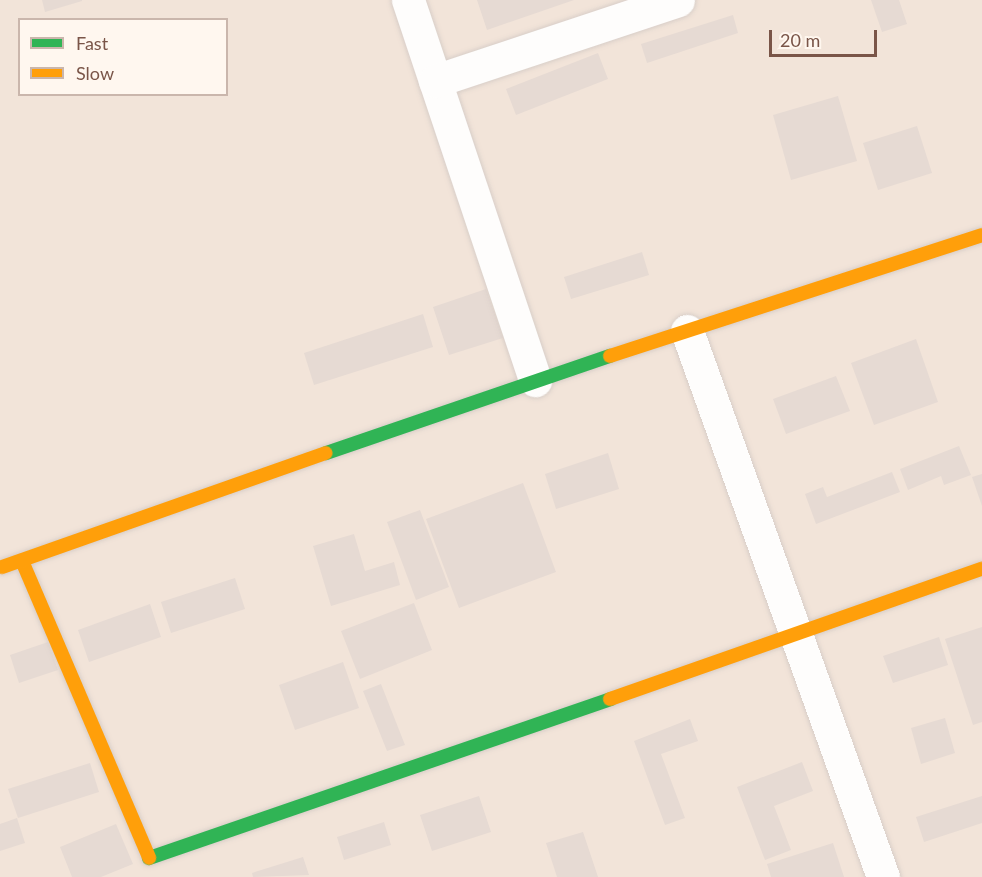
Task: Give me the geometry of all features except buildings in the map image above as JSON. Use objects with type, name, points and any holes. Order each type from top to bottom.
[{"type":"street","points":[[408,0],[535,381]]},
{"type":"street","points":[[435,81],[678,0]]},
{"type":"street","points":[[0,567],[535,381],[982,234]]},
{"type":"street","points":[[687,331],[883,877]]},
{"type":"street","points":[[22,561],[150,860],[795,632],[982,569]]},
{"type":"shaded area","points":[[0,0],[982,0],[982,877],[0,877]]},
{"type":"traffic: fast","points":[[326,453],[610,356]]},
{"type":"traffic: fast","points":[[149,858],[610,699]]},
{"type":"traffic: slow","points":[[610,356],[982,235]]},
{"type":"traffic: slow","points":[[2,567],[326,453]]},
{"type":"traffic: slow","points":[[22,561],[149,858]]},
{"type":"traffic: slow","points":[[610,699],[982,569]]}]
